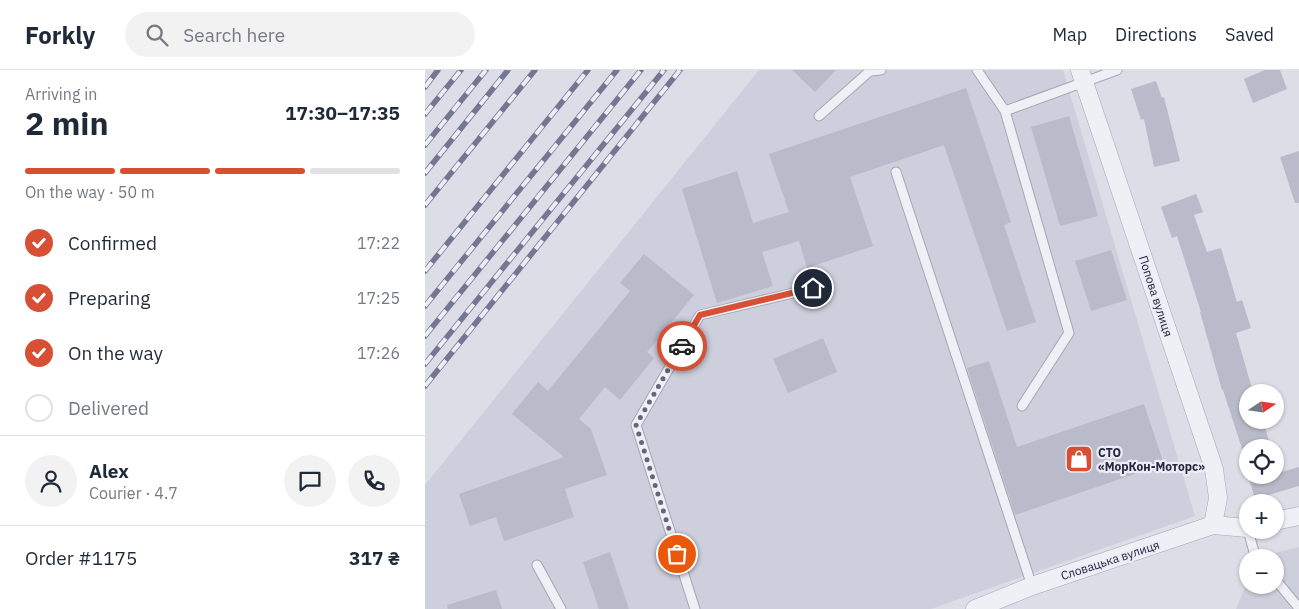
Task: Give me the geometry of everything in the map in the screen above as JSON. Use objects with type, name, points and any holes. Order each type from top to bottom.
[{"type":"street","name":"Попова вулиця","points":[[1082,76],[1214,469],[1218,498],[1213,525]]},
{"type":"street","points":[[1284,519],[1299,516]]},
{"type":"street","name":"Словацька вулиця","points":[[975,609],[996,606],[1032,586],[1213,525],[1239,528]]},
{"type":"lane","points":[[819,116],[870,71],[881,70]]},
{"type":"lane","points":[[977,70],[1005,111],[1069,333],[1022,406]]},
{"type":"lane","points":[[1005,111],[1082,76],[1117,70]]},
{"type":"lane","points":[[896,172],[1032,586]]},
{"type":"lane","points":[[695,609],[636,425],[700,315],[813,288]]},
{"type":"lane","points":[[537,565],[561,609]]},
{"type":"lane","points":[[1284,590],[1298,608]]},
{"type":"shaded area","points":[[759,70],[1063,70],[1195,516],[931,609],[425,609],[425,485]]},
{"type":"shaded area","points":[[1299,547],[1299,609],[1236,609],[1242,594],[1284,594],[1284,551]]},
{"type":"building","points":[[792,70],[836,70],[815,92]]},
{"type":"building","points":[[1265,70],[1280,70],[1287,89],[1253,103],[1244,79]]},
{"type":"building","points":[[1156,81],[1162,98],[1164,97],[1180,161],[1154,167],[1144,119],[1141,120],[1131,89]]},
{"type":"building","points":[[966,88],[1011,222],[1004,225],[1036,322],[1007,331],[944,145],[850,177],[873,246],[807,268],[799,241],[762,252],[773,286],[717,303],[682,189],[737,171],[753,223],[789,212],[769,154]]},
{"type":"building","points":[[1069,116],[1098,216],[1060,226],[1031,127]]},
{"type":"building","points":[[1299,151],[1299,203],[1295,203],[1280,157]]},
{"type":"building","points":[[1196,194],[1203,212],[1194,215],[1207,252],[1221,248],[1237,302],[1242,300],[1251,328],[1236,333],[1251,384],[1239,384],[1239,429],[1266,429],[1268,439],[1239,439],[1222,390],[1201,312],[1177,236],[1172,238],[1161,207]]},
{"type":"building","points":[[1111,250],[1127,300],[1091,311],[1075,261]]},
{"type":"building","points":[[644,254],[694,295],[647,352],[654,358],[620,400],[605,387],[579,419],[591,429],[607,475],[565,489],[574,517],[504,541],[496,517],[470,526],[459,494],[564,457],[512,414],[538,382],[548,391],[630,291],[620,283]]},
{"type":"building","points":[[823,338],[837,372],[788,393],[773,359]]},
{"type":"building","name":"СТО «МорКон-Моторс»","points":[[989,361],[1017,447],[1144,404],[1164,464],[1015,515],[967,368]]},
{"type":"building","points":[[1299,467],[1299,486],[1272,494],[1254,494],[1251,484],[1284,484],[1284,471]]},
{"type":"building","points":[[610,552],[629,609],[599,609],[583,562]]},
{"type":"building","points":[[496,590],[502,609],[448,609],[447,605]]},
{"type":"railway","points":[[425,87],[438,70]]},
{"type":"railway","points":[[425,114],[461,70]]},
{"type":"railway","points":[[425,145],[486,70]]},
{"type":"railway","points":[[425,173],[508,70]]},
{"type":"railway","points":[[425,205],[535,70]]},
{"type":"railway","points":[[425,271],[588,70]]},
{"type":"railway","points":[[425,306],[617,70]]},
{"type":"railway","points":[[425,336],[641,70]]},
{"type":"railway","points":[[425,364],[664,70]]},
{"type":"railway","points":[[425,386],[680,70]]},
{"type":"way so far","points":[[677,554],[636,425],[682,346]]},
{"type":"place","name":"СТО «МорКон-Моторс»","points":[[1079,459]]},
{"type":"route","points":[[682,346],[700,315],[813,288]]}]
